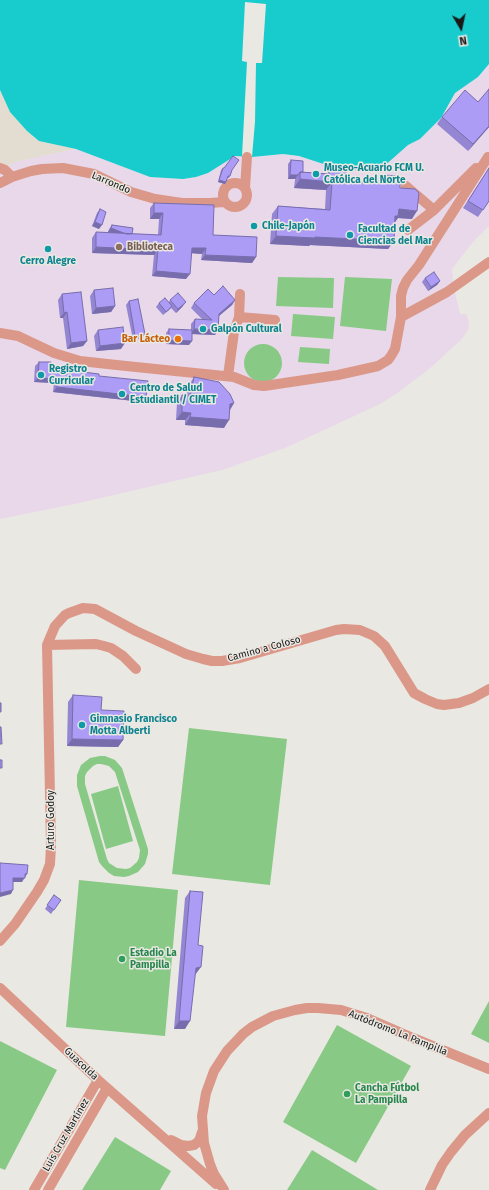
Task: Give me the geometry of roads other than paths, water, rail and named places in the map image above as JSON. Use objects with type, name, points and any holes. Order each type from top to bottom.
[{"type":"street","points":[[245,188],[242,185],[231,183],[227,186],[223,193],[222,198],[224,202],[233,208],[238,208],[243,205],[247,197],[245,188],[247,156]]},
{"type":"street","points":[[0,333],[18,336],[54,353],[80,361],[228,376],[240,378],[254,385],[269,386],[338,375],[378,366],[388,360],[394,352],[401,317],[401,296],[407,280],[419,265],[488,157],[434,210],[408,230]]},
{"type":"street","points":[[0,168],[5,170],[12,177]]},
{"type":"street","name":"Larrondo","points":[[0,183],[26,172],[42,169],[68,169],[94,174],[131,192],[155,199],[196,204],[224,202]]},
{"type":"street","points":[[406,186],[434,210]]},
{"type":"street","points":[[401,317],[447,292],[489,262]]},
{"type":"street","points":[[228,376],[234,332],[239,317],[240,294]]},
{"type":"street","points":[[239,317],[275,320]]},
{"type":"street","name":"Camino a Coloso","points":[[49,685],[47,645],[55,626],[61,618],[69,613],[84,608],[100,611],[136,631],[186,654],[203,660],[212,661],[240,658],[336,630],[352,629],[367,633],[380,640],[414,693],[431,702],[444,705],[459,703],[473,698],[489,689]]},
{"type":"street","points":[[47,645],[96,644],[104,646],[111,648],[123,656],[136,669]]},
{"type":"street","name":"Arturo Godoy","points":[[0,940],[15,924],[37,892],[44,880],[50,864],[52,846],[49,685]]},
{"type":"street","name":"Guacolda","points":[[0,988],[98,1080],[224,1190]]},
{"type":"street","name":"Autódromo La Pampilla","points":[[224,1190],[210,1164],[202,1132],[203,1108],[206,1093],[214,1071],[227,1051],[243,1034],[257,1024],[273,1016],[295,1010],[318,1008],[341,1010],[367,1018],[489,1069]]},
{"type":"street","name":"Luis Cruz Martínez","points":[[34,1190],[98,1080]]},
{"type":"street","name":"Luis Cruz Martínez","points":[[48,1190],[107,1088]]},
{"type":"street","points":[[430,1190],[450,1152],[489,1113]]},
{"type":"street","name":"Guacolda","points":[[164,1137],[181,1145],[188,1146],[199,1141],[202,1132]]},
{"type":"water","points":[[0,0],[489,0],[489,64],[478,77],[455,93],[441,118],[420,139],[408,145],[382,168],[367,171],[339,169],[299,156],[283,154],[252,157],[235,156],[208,173],[196,177],[183,179],[150,177],[76,149],[39,141],[27,131],[10,112],[0,90]]},
{"type":"place","name":"Museo-Acuario FCM U. Católica del Norte","points":[[316,174]]},
{"type":"place","name":"Chile-Japón","points":[[254,226]]},
{"type":"place","name":"Facultad de Ciencias del Mar","points":[[350,235]]},
{"type":"place","name":"Biblioteca","points":[[119,247]]},
{"type":"place","name":"Cerro Alegre","points":[[48,249]]},
{"type":"place","name":"Galpón Cultural","points":[[203,329]]},
{"type":"place","name":"Bar Lácteo","points":[[178,339]]},
{"type":"place","name":"Registro Curricular","points":[[41,375]]},
{"type":"place","name":"Centro de Salud Estudiantil / CIMET","points":[[122,394]]},
{"type":"place","name":"Gimnasio Francisco Motta Alberti","points":[[82,725]]},
{"type":"place","name":"Estadio La Pampilla","points":[[122,959]]},
{"type":"place","name":"Cancha Fútbol La Pampilla","points":[[347,1094]]}]
